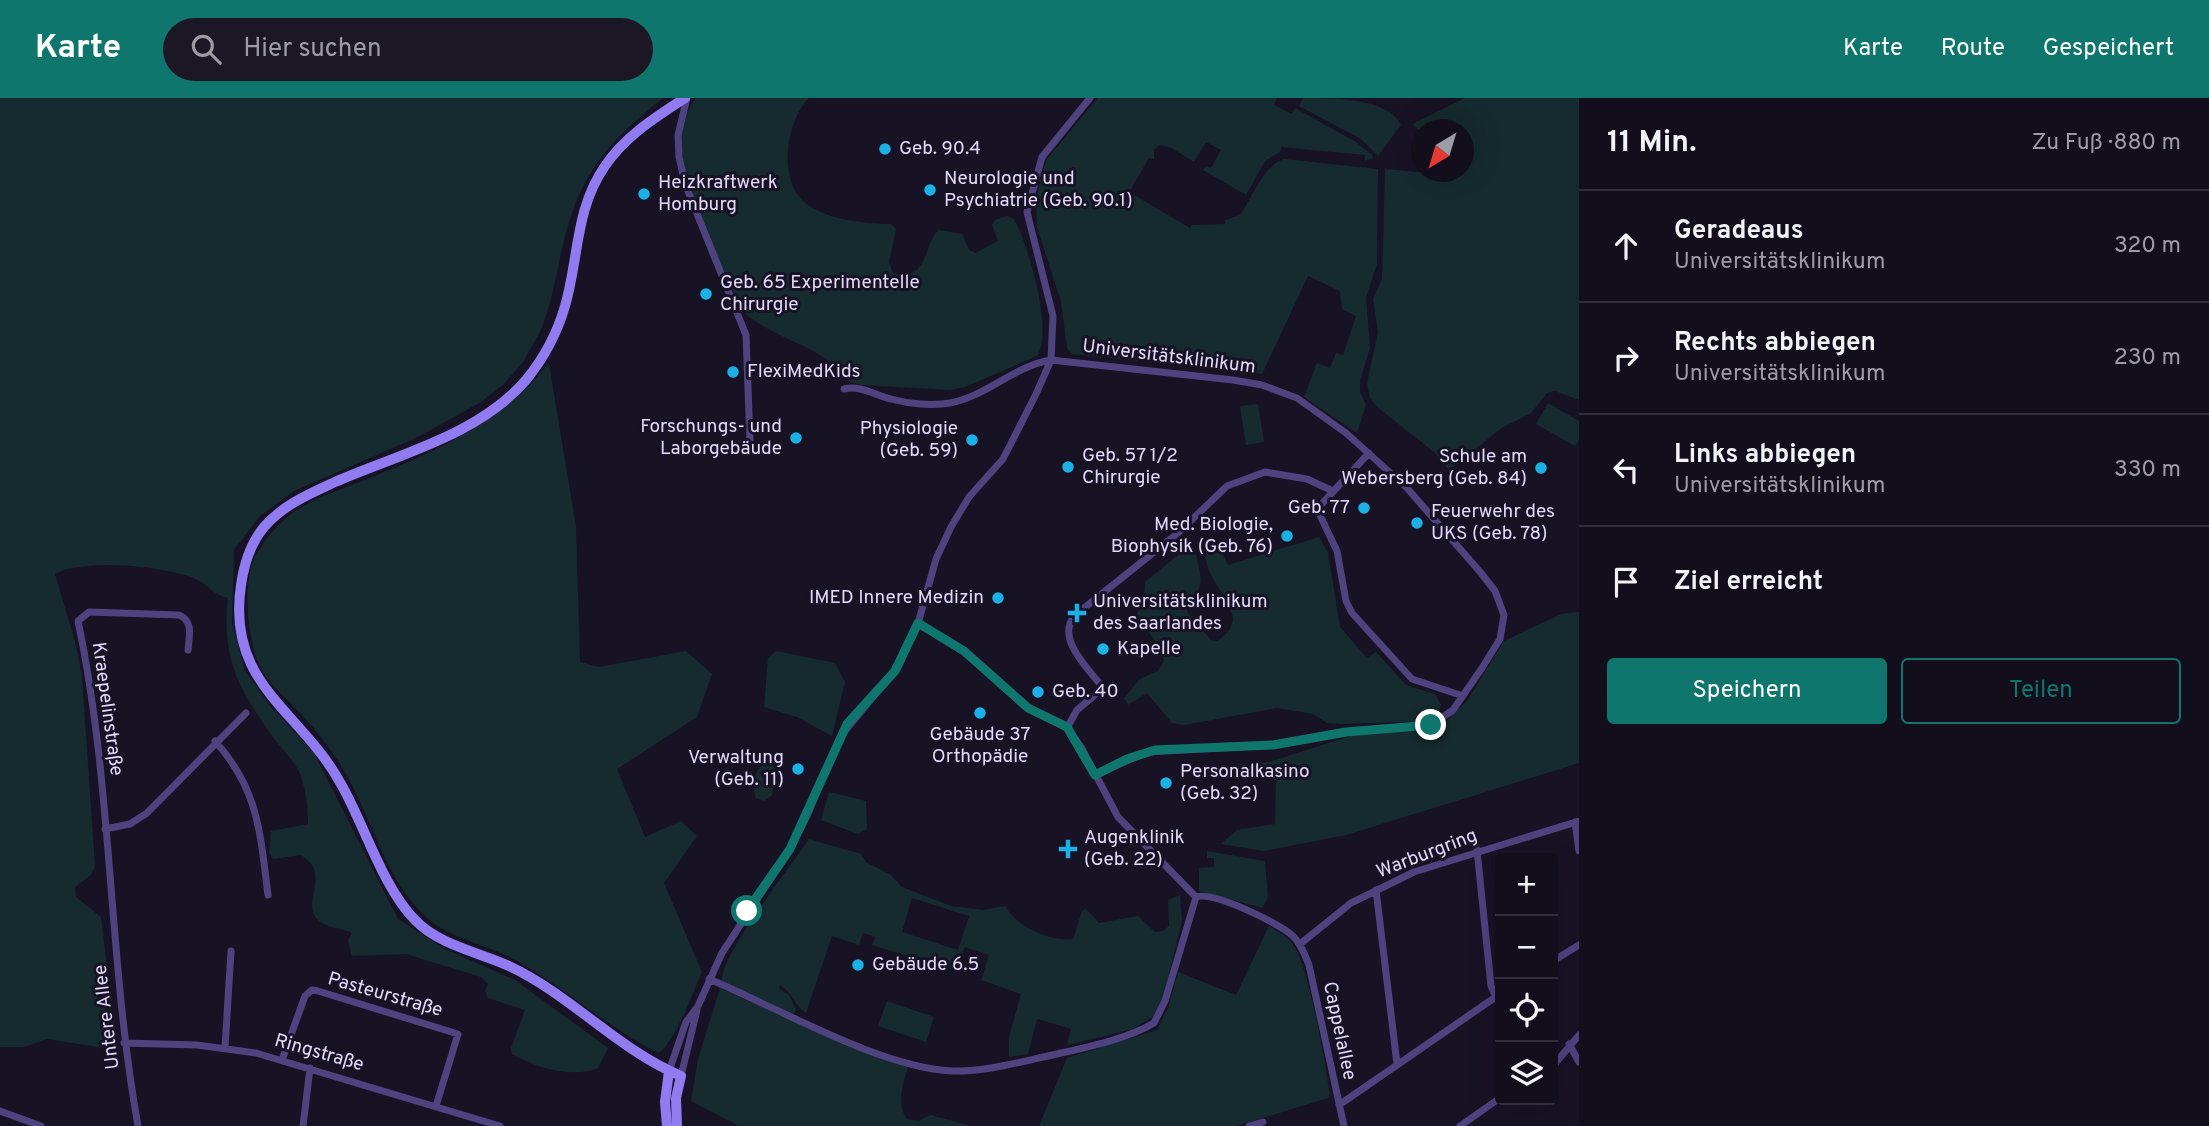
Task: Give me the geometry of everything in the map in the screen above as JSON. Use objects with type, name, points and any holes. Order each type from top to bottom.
[{"type":"street","points":[[686,98],[678,135],[679,157],[685,184],[746,335],[750,441]]},
{"type":"street","points":[[681,1076],[617,1041],[526,975],[446,941],[415,921],[395,892],[332,768],[318,747],[269,695],[252,670],[242,640],[239,598],[248,555],[256,540],[289,505],[306,495],[473,423],[518,389],[535,369],[557,332],[569,290],[582,212],[596,180],[630,137],[686,98]]},
{"type":"street","name":"Universitätsklinikum","points":[[698,1006],[734,931],[790,849],[843,731],[895,671],[918,623],[936,559],[951,527],[969,498],[1013,443],[1051,360],[1053,316],[1027,212],[1042,157],[1090,98]]},
{"type":"street","name":"Universitätsklinikum","points":[[844,389],[854,387],[892,400],[921,404],[954,402],[982,392],[1037,362],[1051,360],[1262,385],[1297,397],[1369,453],[1407,488],[1481,573],[1503,609],[1500,639],[1463,696],[1440,721],[1420,727],[1346,732],[1273,745],[1155,750],[1127,759],[1095,775]]},
{"type":"street","points":[[1369,453],[1317,509],[1337,551],[1346,601],[1352,613],[1412,679],[1463,696]]},
{"type":"street","points":[[1067,727],[1077,710],[1103,688],[1066,633],[1074,616],[1178,533],[1227,486],[1265,472],[1307,479],[1333,491]]},
{"type":"street","name":"Kraepelinstraße","points":[[110,905],[93,693],[78,621],[89,612],[183,616],[190,626],[188,650]]},
{"type":"street","points":[[918,623],[964,651],[1028,708],[1067,727],[1118,817],[1196,897]]},
{"type":"street","points":[[105,829],[139,820],[215,741],[246,713]]},
{"type":"street","points":[[215,741],[239,770],[255,803],[268,895]]},
{"type":"street","points":[[1577,822],[1579,851]]},
{"type":"street","name":"Warburgring","points":[[1300,944],[1338,911],[1376,890],[1477,850],[1577,822]]},
{"type":"street","points":[[1477,850],[1491,986],[1495,991]]},
{"type":"street","points":[[1376,890],[1397,1064]]},
{"type":"street","points":[[1196,897],[1208,896],[1274,924],[1300,944]]},
{"type":"street","points":[[709,979],[868,1050],[909,1063],[955,1071],[1008,1065],[1066,1052],[1154,1023],[1165,1002],[1196,897]]},
{"type":"street","name":"Untere Allee","points":[[110,905],[124,1043],[138,1126]]},
{"type":"street","name":"Cappelallee","points":[[1300,944],[1309,965],[1343,1126]]},
{"type":"street","points":[[1558,958],[1579,945]]},
{"type":"street","points":[[225,1047],[231,951]]},
{"type":"street","name":"Pasteurstraße","points":[[282,1060],[297,1013],[312,990],[458,1034],[436,1106]]},
{"type":"street","points":[[1339,1105],[1495,997]]},
{"type":"street","points":[[667,1126],[665,1102],[669,1071],[687,1022],[698,1006]]},
{"type":"street","points":[[677,1126],[676,1098],[698,1006]]},
{"type":"street","points":[[1558,1062],[1569,1044],[1579,1035]]},
{"type":"street","name":"Ringstraße","points":[[124,1043],[225,1047],[310,1068],[500,1126]]},
{"type":"street","points":[[1569,1044],[1579,1062]]},
{"type":"street","points":[[303,1126],[310,1068]]},
{"type":"street","points":[[1460,1126],[1495,1102]]},
{"type":"street","points":[[0,1111],[41,1126]]},
{"type":"street","points":[[1249,1126],[1263,1122]]},
{"type":"green space","points":[[0,98],[663,98],[610,147],[580,192],[568,225],[541,330],[523,362],[504,384],[481,402],[418,437],[294,491],[260,516],[234,550],[232,623],[245,671],[271,707],[314,753],[398,919],[445,949],[515,980],[608,1048],[598,1068],[566,1072],[542,1067],[512,1054],[511,1048],[525,1010],[488,998],[485,991],[488,984],[481,977],[406,954],[352,956],[348,941],[352,933],[324,924],[313,912],[315,879],[310,862],[301,855],[273,859],[269,852],[271,831],[308,824],[307,806],[299,771],[261,720],[235,672],[227,638],[228,598],[182,574],[145,567],[104,565],[68,569],[55,574],[76,645],[82,676],[95,866],[91,875],[75,887],[76,897],[101,917],[117,1050],[47,1039],[24,1047],[0,1047]]},
{"type":"green space","points":[[696,98],[809,98],[794,122],[790,137],[788,168],[792,183],[798,195],[808,205],[826,214],[859,222],[891,224],[896,229],[889,262],[893,273],[904,274],[919,268],[938,230],[962,234],[969,250],[975,253],[998,241],[992,225],[995,220],[1007,216],[1014,219],[1032,267],[1041,309],[1043,328],[1037,356],[965,387],[950,390],[862,385],[850,382],[826,359],[754,320],[741,310],[687,180],[680,138],[687,113]]},
{"type":"green space","points":[[1098,98],[1277,98],[1274,105],[1292,114],[1295,108],[1356,142],[1372,155],[1373,158],[1365,161],[1365,155],[1281,147],[1280,152],[1265,161],[1246,195],[1203,170],[1206,166],[1211,168],[1221,150],[1206,142],[1194,162],[1170,147],[1159,145],[1154,150],[1154,159],[1149,158],[1129,192],[1190,228],[1192,225],[1225,224],[1225,220],[1240,215],[1264,175],[1284,159],[1378,169],[1377,264],[1366,298],[1370,348],[1360,381],[1360,392],[1366,405],[1357,433],[1304,397],[1317,363],[1330,368],[1336,353],[1343,355],[1356,316],[1342,309],[1340,291],[1308,276],[1262,374],[1072,354],[1067,348],[1061,302],[1037,227],[1036,198],[1046,160]]},
{"type":"green space","points":[[1303,98],[1359,101],[1385,109],[1401,125],[1378,156],[1361,139],[1299,106]]},
{"type":"green space","points":[[1465,98],[1579,98],[1579,400],[1555,391],[1547,393],[1531,413],[1503,427],[1449,470],[1434,452],[1377,407],[1370,398],[1367,383],[1378,332],[1373,299],[1382,279],[1385,169],[1411,171],[1411,182],[1474,182],[1474,119],[1422,119]]},
{"type":"green space","points":[[549,363],[576,527],[580,662],[599,667],[686,651],[712,674],[697,717],[617,769],[645,837],[681,821],[697,836],[664,883],[702,972],[677,1029],[658,1053],[517,961],[444,930],[423,914],[389,866],[337,759],[314,728],[266,676],[257,659],[250,630],[248,582],[255,557],[263,543],[289,515],[320,497],[418,458],[465,434],[508,404]]},
{"type":"green space","points":[[1548,403],[1579,421],[1579,440],[1575,446],[1536,424]]},
{"type":"green space","points":[[1258,404],[1264,442],[1246,445],[1240,406]]},
{"type":"green space","points":[[1319,537],[1328,553],[1340,627],[1367,658],[1376,652],[1406,685],[1435,694],[1441,705],[1438,713],[1422,721],[1341,724],[1327,723],[1313,714],[1277,708],[1184,725],[1172,723],[1147,693],[1128,705],[1124,698],[1140,679],[1158,671],[1164,661],[1162,652],[1137,614],[1144,600],[1145,582],[1189,546],[1194,547],[1201,578],[1198,591],[1187,604],[1187,612],[1211,640],[1217,641],[1229,630],[1233,620],[1231,609],[1211,574],[1206,560],[1206,546],[1217,543],[1228,565]]},
{"type":"green space","points":[[1579,612],[1579,763],[1346,835],[1263,851],[1221,844],[1237,830],[1275,824],[1276,780],[1227,774],[1225,769],[1228,765],[1269,762],[1350,736],[1421,730],[1443,724],[1467,701],[1504,641],[1561,614]]},
{"type":"green space","points":[[776,651],[835,663],[845,682],[832,736],[797,717],[764,707],[768,658]]},
{"type":"green space","points":[[765,762],[770,762],[776,770],[772,795],[764,801],[756,798],[754,784],[756,773]]},
{"type":"green space","points":[[829,792],[866,801],[867,829],[858,834],[821,820]]},
{"type":"green space","points":[[809,839],[861,854],[867,863],[891,875],[902,887],[951,906],[983,910],[1005,906],[1025,926],[1054,938],[1073,939],[1082,911],[1086,909],[1099,923],[1138,916],[1155,932],[1163,931],[1169,926],[1168,900],[1180,895],[1182,920],[1163,1000],[1154,1016],[1133,1029],[1067,1045],[1071,1029],[1037,1019],[1028,1054],[1009,1057],[1009,1037],[1021,994],[981,980],[989,955],[965,947],[956,971],[872,945],[875,937],[863,933],[859,945],[832,936],[806,1013],[780,985],[778,988],[789,995],[796,1010],[794,1014],[722,981],[724,968],[732,951]],"holes":[[[912,898],[969,916],[958,950],[902,932]]]},
{"type":"green space","points":[[1207,851],[1265,861],[1268,898],[1262,908],[1199,891],[1199,868],[1214,867],[1214,858],[1207,858]]},
{"type":"green space","points":[[1269,926],[1294,946],[1306,976],[1330,1094],[1328,1098],[1236,1126],[1039,1126],[1067,1058],[1157,1030],[1168,1008],[1178,972],[1236,995]]},
{"type":"green space","points":[[720,988],[867,1053],[908,1067],[901,1100],[907,1119],[918,1121],[931,1115],[971,1126],[739,1126],[691,1101],[698,1059]]},
{"type":"green space","points":[[887,1001],[934,1017],[926,1042],[878,1026]]},
{"type":"place","name":"Geb. 90.4","points":[[885,149]]},
{"type":"place","name":"Neurologie und Psychiatrie (Geb. 90.1)","points":[[930,190]]},
{"type":"place","name":"Heizkraftwerk Homburg","points":[[644,194]]},
{"type":"place","name":"Geb. 65 Experimentelle Chirurgie","points":[[706,294]]},
{"type":"place","name":"FlexiMedKids","points":[[733,372]]},
{"type":"place","name":"Forschungs- und Laborgebäude","points":[[796,438]]},
{"type":"place","name":"Physiologie (Geb. 59)","points":[[972,440]]},
{"type":"place","name":"Geb. 57 1/2 Chirurgie","points":[[1068,467]]},
{"type":"place","name":"Schule am Webersberg (Geb. 84)","points":[[1541,468]]},
{"type":"place","name":"Geb. 77","points":[[1364,508]]},
{"type":"place","name":"Feuerwehr des UKS (Geb. 78)","points":[[1417,523]]},
{"type":"place","name":"Med. Biologie, Biophysik (Geb. 76)","points":[[1287,536]]},
{"type":"place","name":"IMED Innere Medizin","points":[[998,598]]},
{"type":"place","name":"Universitätsklinikum des Saarlandes","points":[[1077,613]]},
{"type":"place","name":"Kapelle","points":[[1103,649]]},
{"type":"place","name":"Geb. 40","points":[[1038,692]]},
{"type":"place","name":"Gebäude 37 Orthopädie","points":[[980,713]]},
{"type":"place","name":"Verwaltung (Geb. 11)","points":[[798,769]]},
{"type":"place","name":"Personalkasino (Geb. 32)","points":[[1166,783]]},
{"type":"place","name":"Augenklinik (Geb. 22)","points":[[1068,849]]},
{"type":"place","name":"Gebäude 6.5","points":[[858,965]]},
{"type":"route","points":[[747,911],[790,849],[812,806],[833,750],[847,724],[895,671],[918,623],[964,651],[1028,708],[1067,727],[1095,775],[1127,759],[1155,750],[1273,745],[1346,732],[1431,725]]}]
